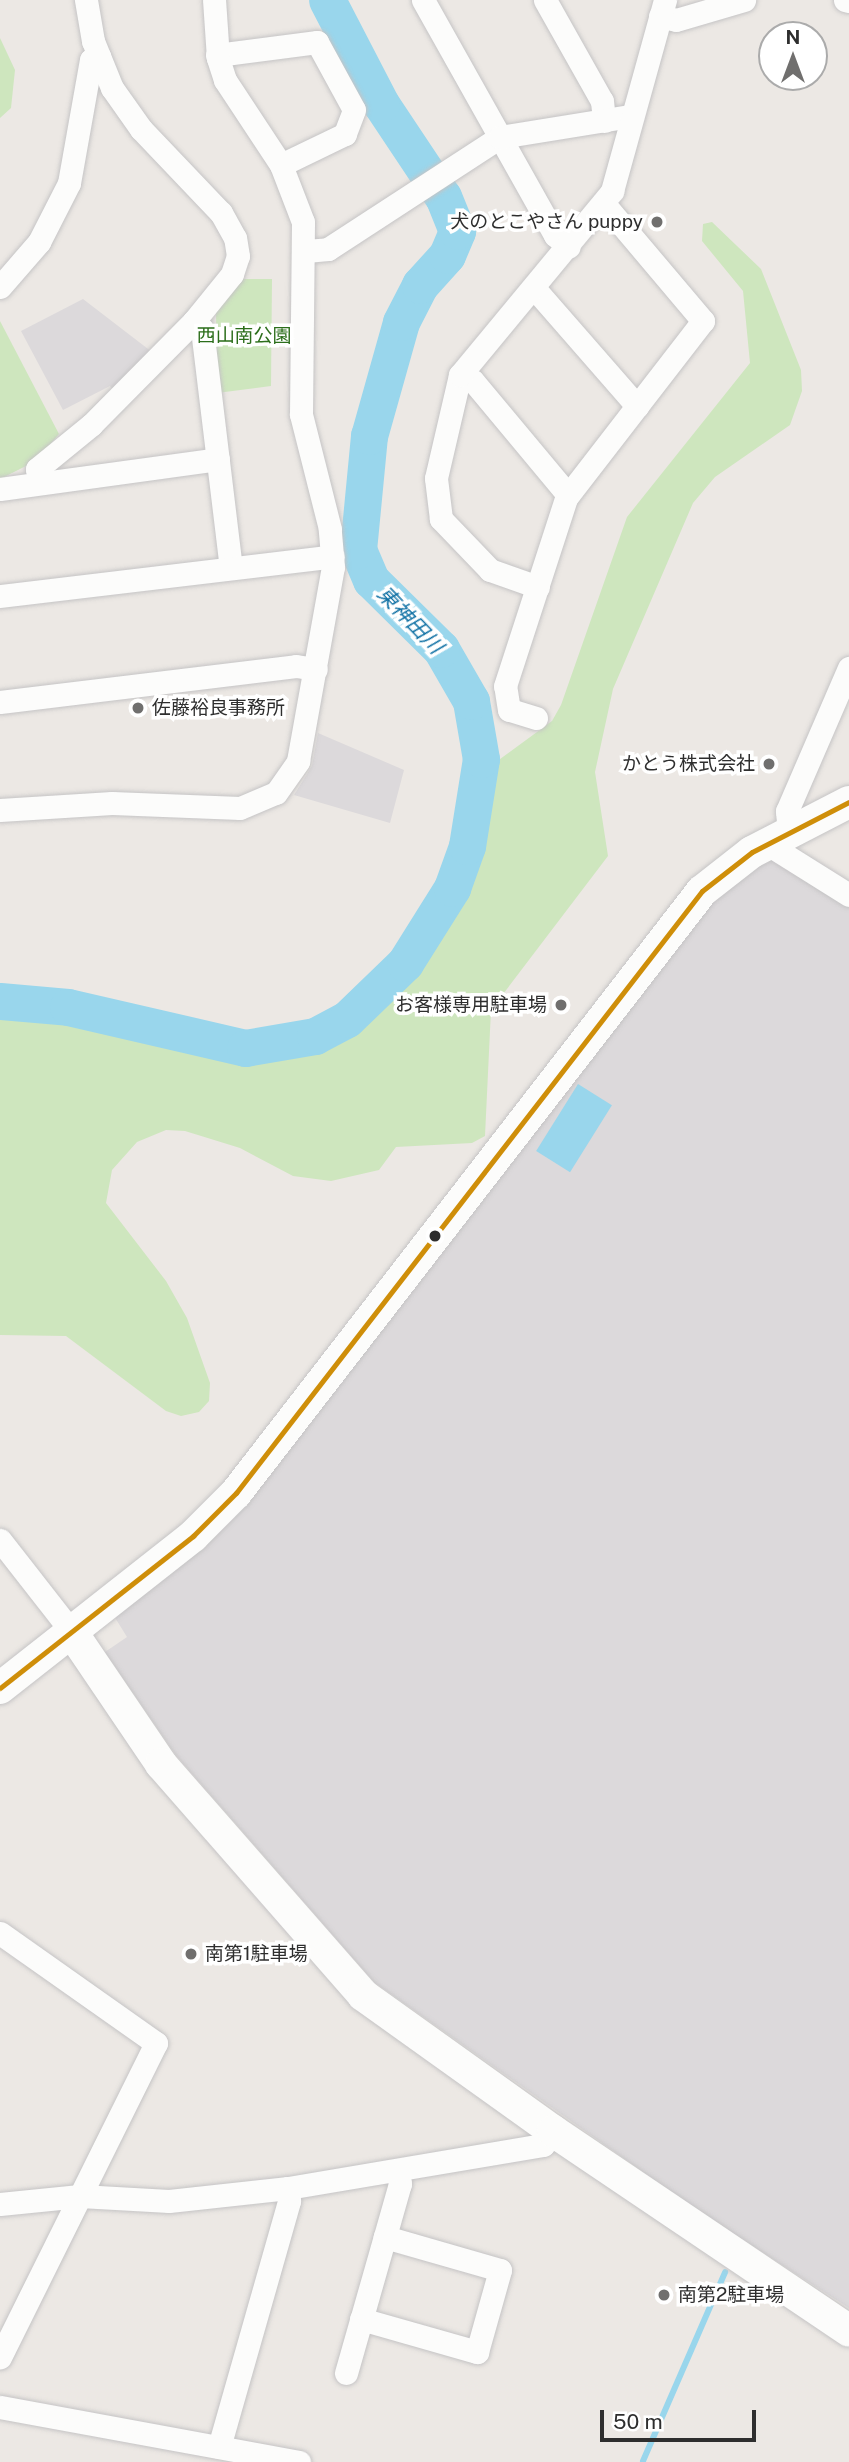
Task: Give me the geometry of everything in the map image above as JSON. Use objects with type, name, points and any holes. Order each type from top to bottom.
[{"type":"street","points":[[39,481],[37,469],[91,425],[194,321],[236,265],[235,238],[209,198],[125,109],[99,57],[86,0]]},
{"type":"street","points":[[0,810],[259,803],[283,786],[298,761],[316,669],[333,556],[301,414],[306,251],[303,222],[281,165],[225,80],[217,55],[214,0]]},
{"type":"street","points":[[423,0],[555,235],[569,247]]},
{"type":"street","points":[[545,0],[602,101],[604,121]]},
{"type":"street","points":[[538,587],[489,570],[436,506],[436,478],[460,375],[604,204],[618,175],[630,116],[663,8],[676,20],[744,0]]},
{"type":"street","points":[[217,55],[317,42],[354,110],[345,134],[281,165]]},
{"type":"street","points":[[0,287],[39,242],[69,183],[91,60],[99,57]]},
{"type":"street","points":[[306,251],[328,249],[500,136],[630,116]]},
{"type":"street","points":[[536,718],[509,710],[505,686],[568,495],[703,321],[604,204]]},
{"type":"street","points":[[534,288],[637,406]]},
{"type":"street","points":[[194,321],[201,329],[231,567]]},
{"type":"street","points":[[460,375],[473,381],[568,495]]},
{"type":"street","points":[[0,489],[39,481],[218,459]]},
{"type":"street","points":[[0,596],[333,556]]},
{"type":"street","points":[[0,702],[296,666],[316,669]]},
{"type":"street","points":[[778,837],[849,668]]},
{"type":"street","points":[[0,1688],[193,1536],[236,1493],[676,920],[725,870],[778,837],[849,802]]},
{"type":"street","points":[[778,837],[849,895]]},
{"type":"street","points":[[0,1540],[71,1631],[161,1764],[340,1973],[387,2016],[849,2331]]},
{"type":"street","points":[[0,1933],[156,2043],[0,2357]]},
{"type":"street","points":[[0,2204],[80,2196],[169,2201],[288,2188],[543,2146],[553,2131]]},
{"type":"street","points":[[346,2372],[400,2184],[398,2170]]},
{"type":"street","points":[[219,2447],[289,2201],[288,2188]]},
{"type":"street","points":[[361,2319],[477,2352],[500,2270],[385,2237]]},
{"type":"street","points":[[0,2407],[299,2462]]},
{"type":"shaded area","points":[[83,299],[152,352],[114,391],[110,386],[63,410],[21,331]]},
{"type":"shaded area","points":[[318,733],[404,770],[390,823],[294,795],[312,766]]},
{"type":"shaded area","points":[[767,859],[776,859],[849,904],[849,2308],[697,2210],[374,1982],[175,1754],[105,1652],[127,1637],[114,1616],[712,901]]},
{"type":"green space","points":[[0,38],[15,70],[11,108],[0,118]]},
{"type":"green space","points":[[712,222],[761,269],[801,370],[802,391],[790,425],[715,477],[693,503],[613,689],[595,772],[608,856],[491,1010],[485,1136],[472,1143],[396,1147],[379,1170],[331,1181],[293,1176],[240,1148],[185,1131],[166,1130],[137,1142],[112,1170],[106,1203],[166,1281],[187,1318],[210,1383],[209,1401],[199,1412],[181,1416],[166,1411],[66,1336],[0,1335],[0,1012],[66,1018],[244,1059],[282,1057],[353,1028],[413,970],[462,893],[478,850],[496,762],[552,721],[561,705],[627,517],[750,363],[743,291],[702,241],[703,224]]},
{"type":"green space","name":"西山南公園","points":[[240,279],[272,279],[271,386],[217,393],[216,311]]},
{"type":"green space","points":[[0,321],[59,434],[36,461],[0,479]]},
{"type":"water","points":[[578,1084],[612,1105],[570,1172],[536,1151]]},
{"type":"waterway","name":"東神田川","points":[[0,1001],[68,1007],[245,1048],[315,1036],[347,1019],[405,963],[452,888],[467,846],[481,759],[471,701],[441,649],[371,580],[358,550],[369,436],[401,322],[420,285],[447,255],[457,231],[443,197],[381,104],[327,0]]},
{"type":"waterway","points":[[643,2461],[725,2272]]},
{"type":"transit line","points":[[0,1688],[193,1536],[236,1493],[702,891],[752,852],[849,802]]},
{"type":"place","name":"犬のとこやさん puppy","points":[[657,222]]},
{"type":"place","name":"佐藤裕良事務所","points":[[138,708]]},
{"type":"place","name":"かとう株式会社","points":[[769,764]]},
{"type":"place","name":"お客様専用駐車場","points":[[561,1005]]},
{"type":"place","name":"南第1駐車場","points":[[191,1954]]},
{"type":"place","name":"南第2駐車場","points":[[664,2295]]}]
